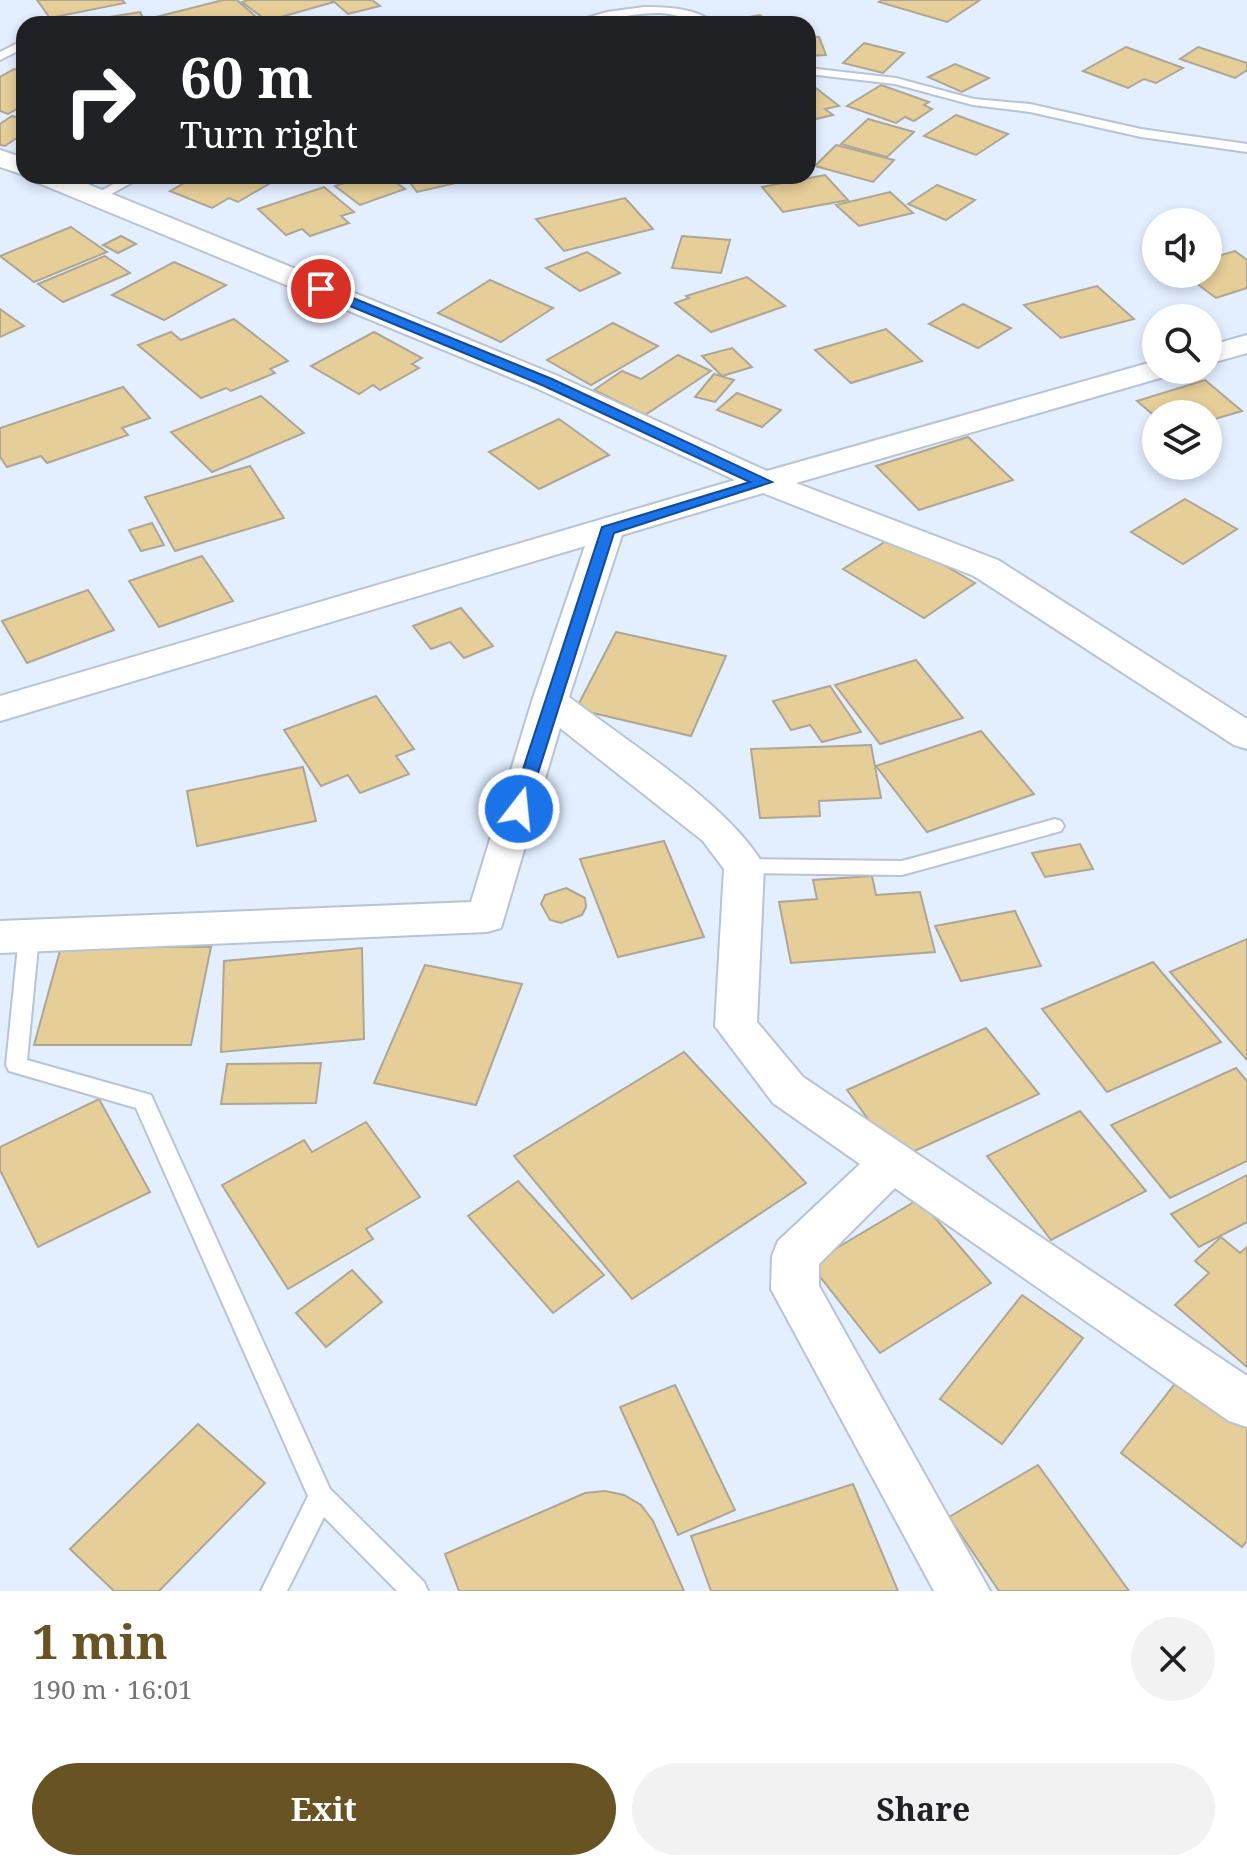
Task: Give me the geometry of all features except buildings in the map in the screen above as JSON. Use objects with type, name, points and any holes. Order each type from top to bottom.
[{"type":"street","points":[[64,184],[547,382],[764,482],[986,568],[1247,736]]},
{"type":"street","points":[[1222,351],[1247,344]]},
{"type":"street","points":[[0,709],[764,482],[1142,374]]},
{"type":"street","points":[[14,937],[487,917],[550,701],[607,530]]},
{"type":"street","points":[[550,701],[717,831],[744,866],[736,1026],[788,1090],[1247,1404]]},
{"type":"street","points":[[893,1161],[795,1256],[795,1289],[963,1591]]},
{"type":"lane","points":[[599,16],[637,5],[672,3],[703,16]]},
{"type":"lane","points":[[816,72],[896,81],[973,102],[1030,108],[1141,133],[1247,148]]},
{"type":"lane","points":[[96,197],[122,184]]},
{"type":"lane","points":[[744,866],[902,868],[1055,826]]},
{"type":"lane","points":[[14,937],[16,1065],[144,1101],[321,1497],[415,1591]]},
{"type":"lane","points":[[274,1591],[321,1497]]},
{"type":"route","points":[[321,289],[547,382],[764,482],[607,530],[550,701],[519,809]]}]
